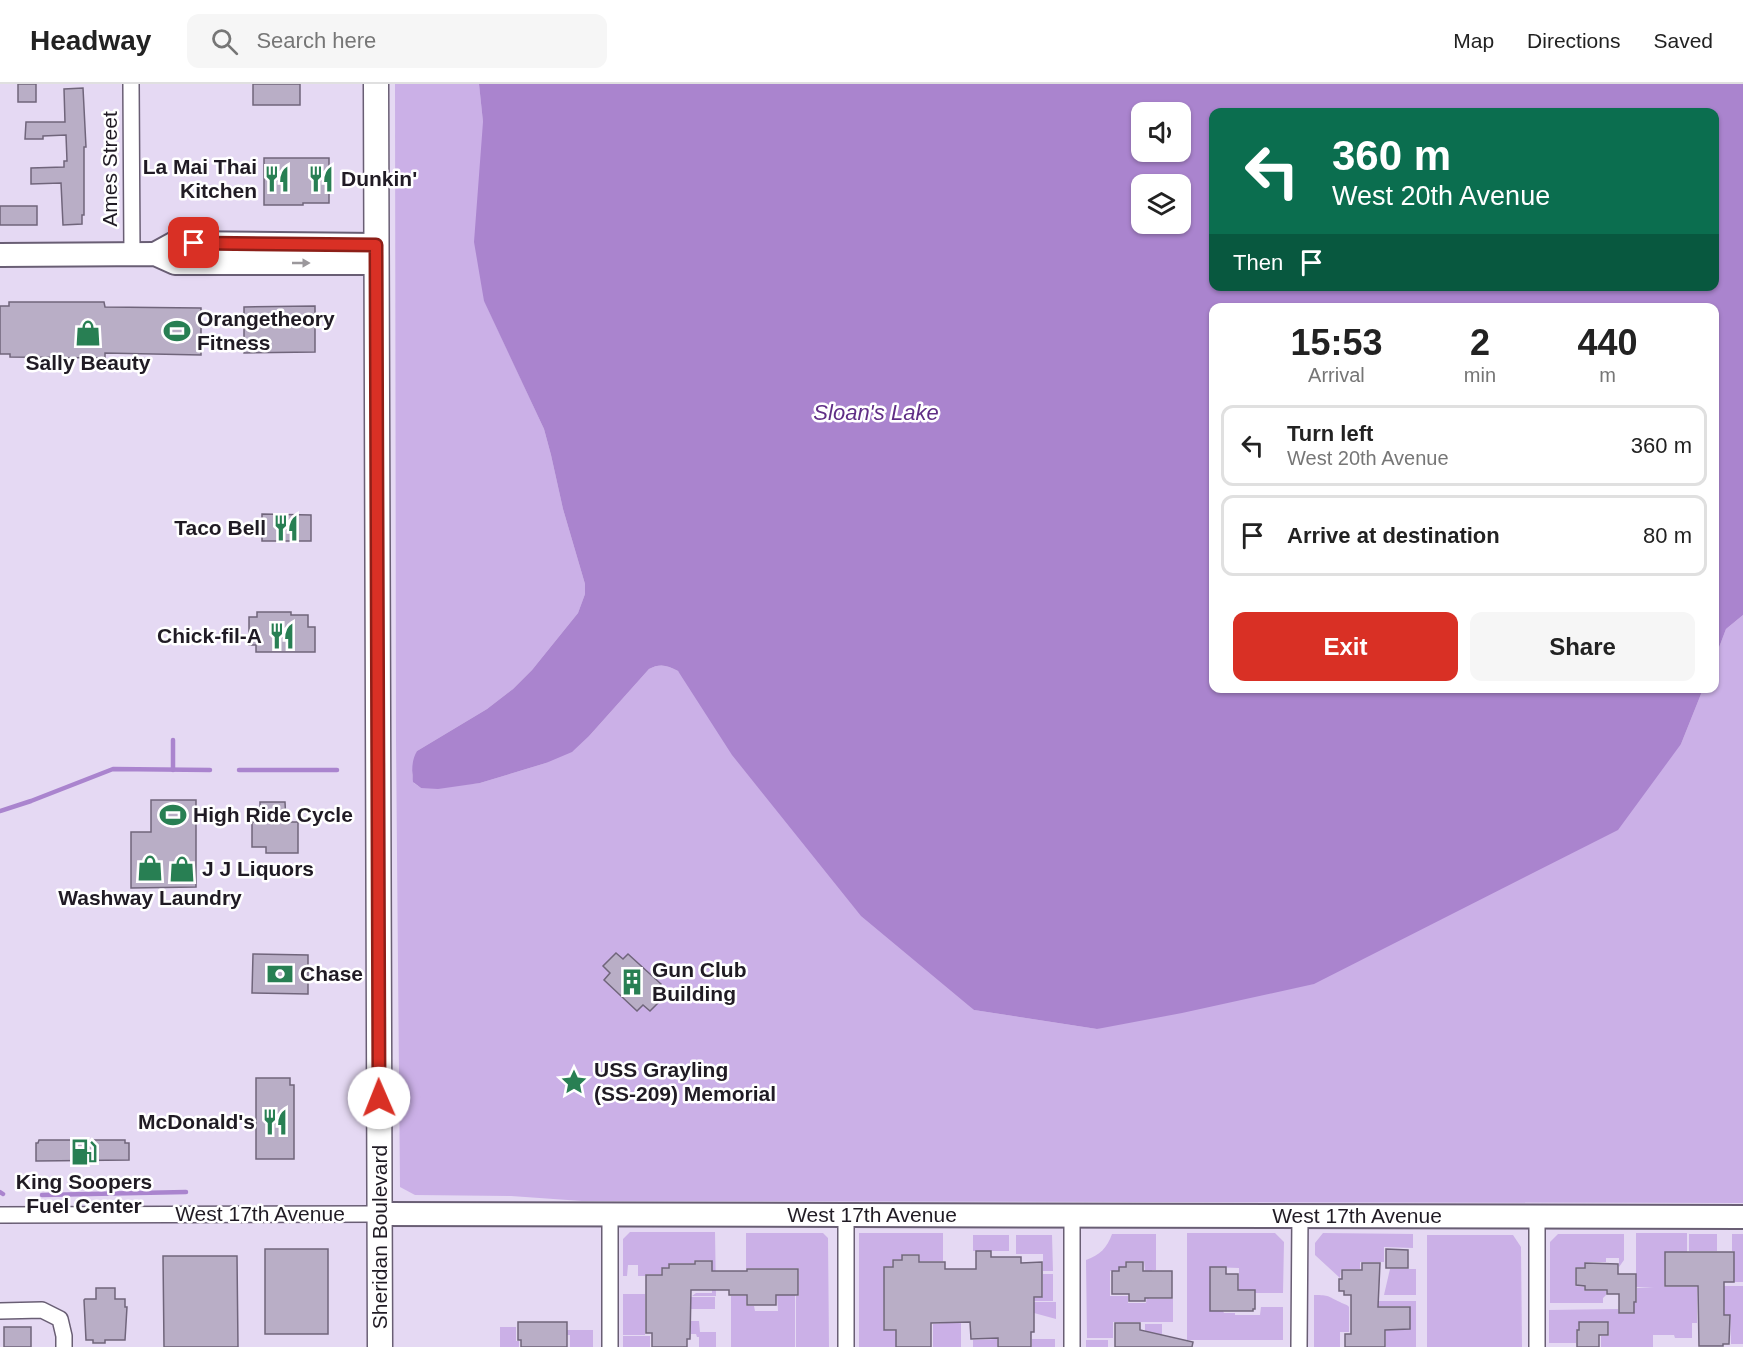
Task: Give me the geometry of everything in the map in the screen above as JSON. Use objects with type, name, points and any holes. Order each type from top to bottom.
[{"type":"main road","name":"Sheridan Boulevard","points":[[376,84],[380,1347]]},
{"type":"street","name":"Ames Street","points":[[131,84],[132,254]]},
{"type":"street","points":[[0,255],[155,254],[175,243],[377,254]]},
{"type":"street","points":[[610,1214],[610,1347]]},
{"type":"street","name":"West 17th Avenue","points":[[0,1215],[1743,1217]]},
{"type":"street","points":[[846,1215],[846,1347]]},
{"type":"street","points":[[1072,1215],[1072,1347]]},
{"type":"street","points":[[1299,1347],[1300,1216]]},
{"type":"street","points":[[1537,1216],[1537,1347]]},
{"type":"street","points":[[0,1311],[42,1310],[60,1319],[64,1347]]},
{"type":"shaded area","points":[[395,84],[479,84],[483,122],[484,300],[544,429],[563,509],[585,584],[585,594],[578,613],[532,670],[513,689],[487,709],[417,751],[412,775],[414,783],[421,788],[480,783],[546,763],[590,735],[649,669],[660,665],[670,667],[678,671],[974,1010],[1097,1029],[1681,744],[1701,693],[1719,693],[1719,647],[1726,629],[1743,615],[1743,1203],[582,1201],[511,1196],[415,1195],[400,1187],[396,740]]},
{"type":"shaded area","points":[[630,1232],[715,1232],[716,1296],[692,1296],[696,1293],[712,1293],[712,1260],[669,1263],[668,1267],[661,1268],[661,1274],[646,1274],[645,1276],[638,1276],[638,1265],[628,1265],[627,1276],[623,1276],[623,1239]]},
{"type":"shaded area","points":[[746,1233],[823,1233],[828,1238],[829,1347],[796,1347],[796,1296],[799,1296],[799,1268],[746,1268]]},
{"type":"shaded area","points":[[859,1233],[943,1233],[943,1261],[920,1261],[920,1254],[902,1254],[901,1259],[892,1259],[892,1266],[884,1267],[883,1330],[896,1331],[896,1347],[859,1347]]},
{"type":"shaded area","points":[[1187,1233],[1275,1233],[1284,1242],[1283,1293],[1255,1293],[1255,1290],[1239,1290],[1239,1268],[1210,1267],[1210,1311],[1223,1311],[1224,1313],[1235,1313],[1235,1315],[1260,1315],[1261,1307],[1283,1307],[1283,1340],[1187,1340]]},
{"type":"shaded area","points":[[1323,1233],[1413,1234],[1413,1248],[1384,1247],[1384,1262],[1360,1262],[1360,1269],[1341,1269],[1340,1278],[1315,1255],[1315,1243]]},
{"type":"shaded area","points":[[1636,1233],[1687,1233],[1687,1252],[1665,1252],[1664,1287],[1697,1287],[1697,1323],[1692,1323],[1692,1338],[1653,1335],[1653,1347],[1601,1347],[1601,1336],[1609,1336],[1609,1323],[1579,1322],[1578,1330],[1576,1330],[1576,1343],[1549,1343],[1549,1310],[1618,1309],[1619,1314],[1634,1314],[1637,1288],[1654,1287],[1636,1287]]},
{"type":"shaded area","points":[[1112,1234],[1156,1234],[1156,1270],[1145,1272],[1144,1261],[1125,1261],[1125,1267],[1110,1271],[1110,1296],[1128,1296],[1128,1303],[1146,1303],[1147,1296],[1149,1299],[1173,1299],[1173,1322],[1113,1322],[1113,1338],[1087,1338],[1086,1260],[1102,1250]]},
{"type":"shaded area","points":[[1558,1234],[1624,1234],[1624,1260],[1619,1267],[1619,1258],[1606,1258],[1606,1262],[1585,1262],[1584,1267],[1575,1267],[1575,1286],[1584,1287],[1584,1291],[1606,1291],[1603,1303],[1550,1303],[1550,1242]]},
{"type":"shaded area","points":[[1689,1234],[1717,1234],[1717,1251],[1689,1251]]},
{"type":"shaded area","points":[[1732,1234],[1743,1234],[1743,1282],[1734,1282]]},
{"type":"shaded area","points":[[973,1235],[1009,1235],[1009,1251],[973,1251]]},
{"type":"shaded area","points":[[1016,1235],[1052,1235],[1053,1271],[1043,1271],[1043,1254],[1016,1254]]},
{"type":"shaded area","points":[[1427,1235],[1513,1235],[1521,1247],[1522,1347],[1427,1347]]},
{"type":"shaded area","points":[[1390,1269],[1416,1269],[1416,1295],[1384,1295]]},
{"type":"shaded area","points":[[1043,1274],[1053,1274],[1053,1301],[1034,1301],[1034,1298],[1043,1297]]},
{"type":"shaded area","points":[[1698,1286],[1743,1286],[1743,1344],[1731,1344],[1730,1315],[1725,1315],[1724,1302],[1698,1302]]},
{"type":"shaded area","points":[[623,1294],[645,1294],[645,1335],[623,1335]]},
{"type":"shaded area","points":[[777,1295],[795,1295],[795,1347],[731,1347],[731,1296],[746,1296],[746,1306],[754,1306],[755,1311],[778,1311]]},
{"type":"shaded area","points":[[1314,1295],[1328,1296],[1349,1307],[1349,1332],[1340,1332],[1340,1347],[1314,1347]]},
{"type":"shaded area","points":[[690,1297],[715,1297],[715,1309],[690,1309]]},
{"type":"shaded area","points":[[1379,1301],[1416,1301],[1416,1347],[1386,1347],[1386,1330],[1410,1329],[1410,1306],[1351,1306],[1351,1304],[1378,1304]]},
{"type":"shaded area","points":[[1032,1302],[1056,1302],[1056,1319],[1034,1313]]},
{"type":"shaded area","points":[[691,1321],[699,1321],[700,1332],[716,1332],[716,1347],[699,1347],[699,1337],[691,1334]]},
{"type":"shaded area","points":[[961,1322],[961,1347],[933,1347],[933,1324]]},
{"type":"shaded area","points":[[1145,1324],[1162,1324],[1162,1334],[1157,1334],[1154,1347],[1141,1347]]},
{"type":"shaded area","points":[[500,1327],[516,1327],[516,1341],[519,1341],[519,1347],[500,1347]]},
{"type":"shaded area","points":[[567,1330],[593,1330],[593,1347],[570,1347],[570,1335],[567,1335]]},
{"type":"shaded area","points":[[623,1336],[650,1336],[650,1347],[623,1347]]},
{"type":"shaded area","points":[[997,1339],[997,1347],[973,1347],[973,1340]]},
{"type":"shaded area","points":[[1032,1339],[1055,1339],[1055,1347],[1032,1347]]},
{"type":"shaded area","points":[[1086,1340],[1108,1340],[1108,1347],[1086,1347]]},
{"type":"water","name":"Sloan's Lake","points":[[479,84],[1743,84],[1743,615],[1726,629],[1719,647],[1719,303],[1209,303],[1209,693],[1701,693],[1681,744],[1618,830],[1314,984],[1097,1029],[974,1010],[861,916],[732,755],[678,671],[670,667],[660,665],[649,669],[572,752],[546,763],[480,783],[438,789],[421,788],[413,782],[412,770],[417,751],[487,709],[513,689],[532,670],[578,613],[585,594],[585,584],[563,509],[544,429],[484,301],[474,242],[483,122]]},
{"type":"building","points":[[18,84],[36,84],[36,102],[18,102]]},
{"type":"building","points":[[253,84],[300,84],[300,105],[253,105]]},
{"type":"building","points":[[83,88],[86,147],[84,147],[84,215],[82,215],[82,224],[63,225],[61,183],[31,184],[31,168],[64,167],[64,161],[67,161],[66,135],[25,139],[26,122],[65,122],[64,89]]},
{"type":"building","points":[[264,158],[329,158],[329,203],[264,205]]},
{"type":"building","points":[[0,206],[37,206],[37,225],[0,225]]},
{"type":"building","points":[[9,302],[104,302],[105,307],[201,308],[201,355],[105,353],[105,358],[10,357],[10,354],[0,354],[0,306],[9,306]]},
{"type":"building","points":[[315,306],[315,352],[244,353],[244,307]]},
{"type":"building","name":"Taco Bell","points":[[262,514],[311,515],[311,541],[262,541]]},
{"type":"building","name":"Chick-fil-A","points":[[257,612],[291,612],[291,615],[308,615],[308,627],[315,627],[315,652],[256,652],[256,645],[249,645],[249,617],[257,617]]},
{"type":"building","points":[[151,800],[196,800],[196,887],[131,888],[131,832],[151,832]]},
{"type":"building","points":[[260,802],[285,802],[286,822],[298,822],[298,853],[266,853],[266,847],[252,847],[252,822],[260,822]]},
{"type":"building","name":"Gun Club Building","points":[[616,953],[623,959],[628,954],[661,984],[656,990],[664,997],[650,1011],[643,1005],[637,1011],[604,980],[610,973],[603,966]]},
{"type":"building","name":"Chase","points":[[253,954],[308,955],[308,994],[252,993]]},
{"type":"building","name":"McDonald's","points":[[256,1078],[290,1078],[290,1085],[294,1085],[294,1159],[256,1159]]},
{"type":"building","points":[[39,1140],[125,1140],[125,1143],[129,1143],[129,1160],[36,1161],[36,1143]]},
{"type":"building","points":[[265,1249],[328,1249],[328,1334],[265,1334]]},
{"type":"building","points":[[1386,1249],[1408,1250],[1408,1268],[1386,1268]]},
{"type":"building","points":[[976,1251],[991,1251],[991,1257],[1021,1257],[1021,1263],[1042,1262],[1042,1297],[1034,1297],[1034,1332],[1031,1332],[1031,1347],[998,1347],[998,1338],[971,1339],[970,1322],[931,1323],[931,1347],[896,1347],[896,1330],[884,1330],[884,1267],[893,1267],[893,1260],[902,1260],[902,1255],[919,1255],[919,1262],[945,1262],[945,1269],[976,1269]]},
{"type":"building","points":[[1665,1252],[1734,1252],[1734,1282],[1724,1282],[1724,1315],[1730,1315],[1729,1344],[1699,1346],[1698,1286],[1665,1286]]},
{"type":"building","points":[[163,1256],[237,1256],[238,1347],[164,1347]]},
{"type":"building","points":[[695,1261],[712,1261],[712,1271],[798,1269],[798,1295],[776,1295],[776,1305],[747,1305],[747,1295],[729,1295],[729,1290],[691,1290],[690,1339],[687,1339],[687,1347],[652,1347],[652,1333],[646,1333],[646,1275],[662,1275],[662,1268],[669,1268],[669,1264],[695,1264]]},
{"type":"building","points":[[1126,1262],[1143,1262],[1143,1271],[1172,1271],[1172,1298],[1145,1298],[1145,1301],[1129,1301],[1129,1294],[1112,1294],[1112,1271],[1119,1271],[1119,1267],[1126,1267]]},
{"type":"building","points":[[1362,1263],[1380,1263],[1378,1307],[1410,1307],[1410,1329],[1385,1330],[1385,1347],[1345,1347],[1345,1334],[1351,1334],[1351,1295],[1344,1295],[1344,1291],[1339,1291],[1339,1279],[1342,1279],[1342,1270],[1362,1270]]},
{"type":"building","points":[[1585,1263],[1618,1264],[1618,1274],[1636,1274],[1634,1313],[1619,1313],[1619,1294],[1607,1294],[1607,1290],[1585,1290],[1585,1286],[1576,1285],[1576,1268],[1585,1268]]},
{"type":"building","points":[[1210,1267],[1226,1267],[1226,1274],[1238,1274],[1238,1290],[1255,1290],[1255,1309],[1253,1311],[1210,1311]]},
{"type":"building","points":[[96,1288],[115,1288],[115,1299],[125,1299],[125,1307],[127,1307],[125,1340],[105,1340],[105,1343],[93,1343],[93,1340],[86,1340],[84,1300],[96,1299]]},
{"type":"building","points":[[518,1322],[567,1322],[567,1347],[521,1347],[521,1340],[518,1340]]},
{"type":"building","points":[[1579,1322],[1608,1322],[1608,1335],[1599,1335],[1599,1347],[1577,1347]]},
{"type":"building","points":[[1115,1323],[1140,1323],[1140,1330],[1193,1342],[1192,1347],[1115,1347]]},
{"type":"building","points":[[4,1327],[31,1327],[31,1347],[4,1347]]},
{"type":"waterway","points":[[173,740],[173,770]]},
{"type":"waterway","points":[[0,811],[113,769],[210,770]]},
{"type":"waterway","points":[[239,770],[337,770]]},
{"type":"waterway","points":[[42,1195],[186,1192]]},
{"type":"place","name":"La Mai Thai Kitchen","points":[[277,179]]},
{"type":"place","name":"Dunkin'","points":[[321,179]]},
{"type":"place","name":"Orangetheory Fitness","points":[[177,331]]},
{"type":"place","name":"Sally Beauty","points":[[88,333]]},
{"type":"place","name":"Taco Bell","points":[[286,528]]},
{"type":"place","name":"Chick-fil-A","points":[[282,636]]},
{"type":"place","name":"High Ride Cycle","points":[[173,815]]},
{"type":"place","name":"Washway Laundry","points":[[150,868]]},
{"type":"place","name":"J J Liquors","points":[[182,869]]},
{"type":"place","name":"Chase","points":[[280,974]]},
{"type":"place","name":"Gun Club Building","points":[[632,982]]},
{"type":"place","name":"USS Grayling (SS-209) Memorial","points":[[574,1082]]},
{"type":"place","name":"McDonald's","points":[[275,1122]]},
{"type":"place","name":"King Soopers Fuel Center","points":[[84,1152]]},
{"type":"route","points":[[194,243],[376,245],[379,561],[379,1098]]}]
